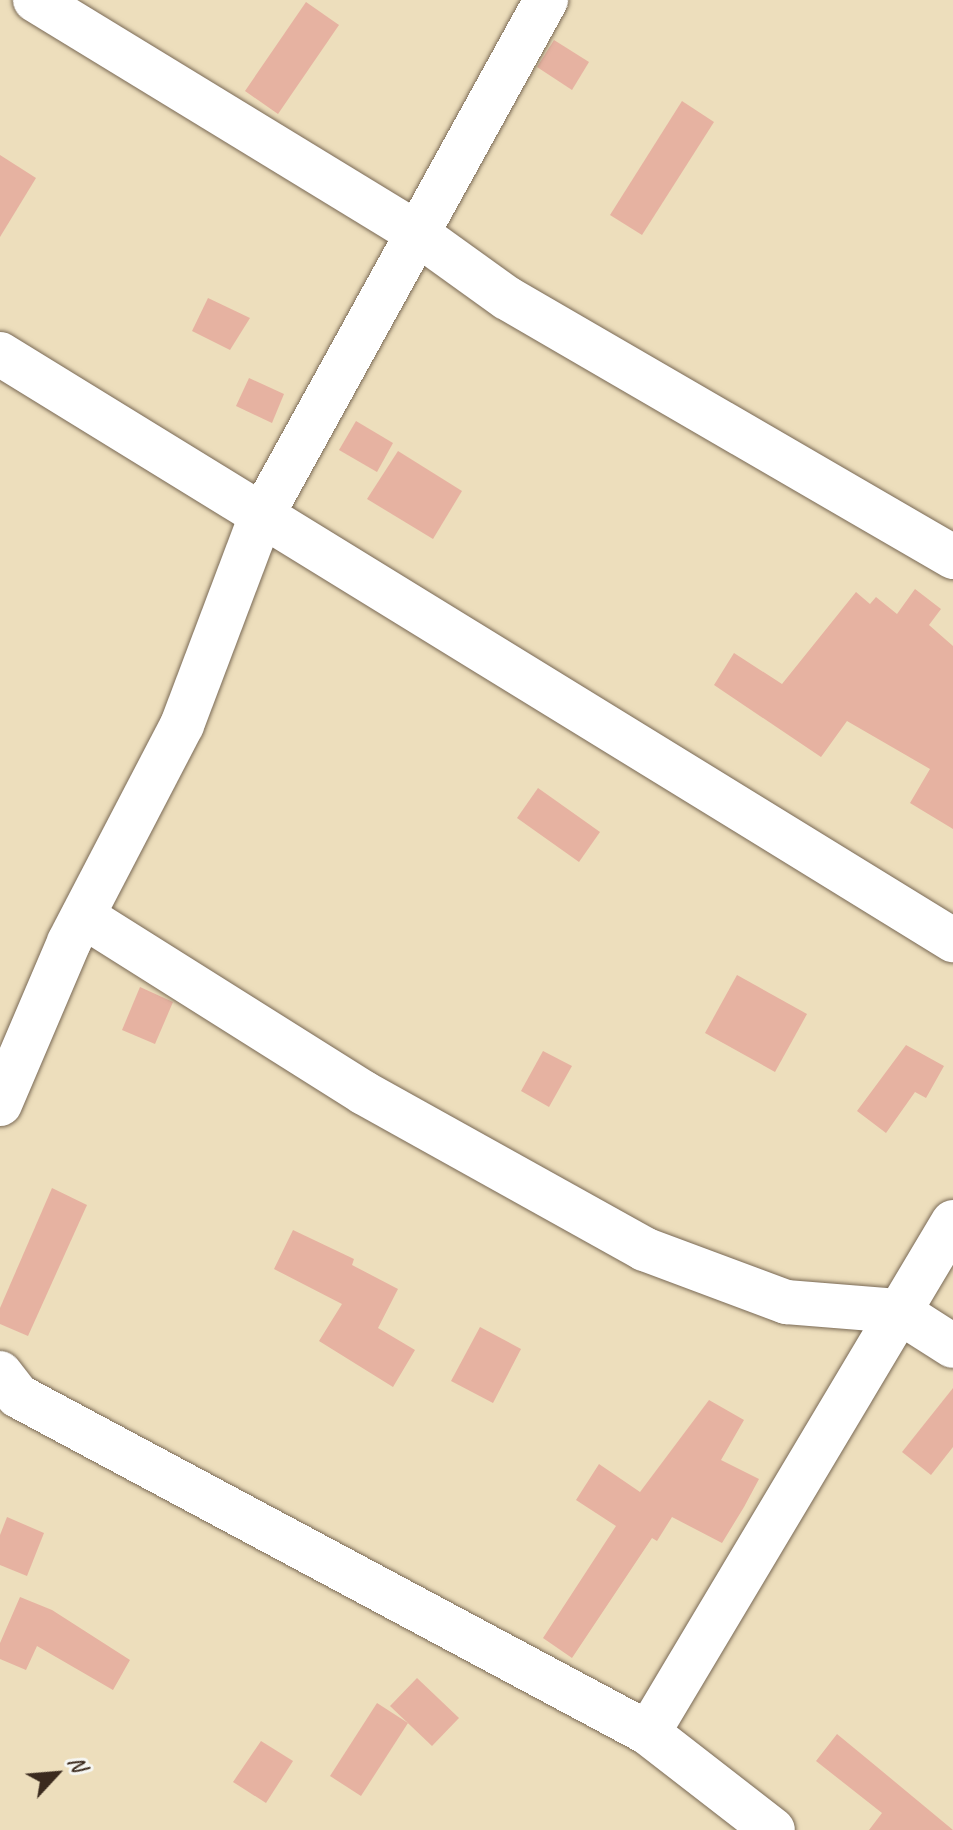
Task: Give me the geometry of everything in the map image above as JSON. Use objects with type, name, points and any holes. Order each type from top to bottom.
[{"type":"street","points":[[35,0],[415,232],[507,298],[953,557]]},
{"type":"street","points":[[0,1104],[83,916],[182,725],[260,519],[415,232],[546,0]]},
{"type":"street","points":[[0,354],[260,519],[953,940]]},
{"type":"street","points":[[83,916],[364,1093],[644,1249],[786,1302],[898,1311],[953,1346]]},
{"type":"street","points":[[648,1733],[953,1222]]},
{"type":"street","points":[[0,1373],[18,1396],[648,1733],[773,1830]]},
{"type":"building","points":[[306,2],[339,25],[278,114],[245,91]]},
{"type":"building","points":[[554,40],[589,62],[572,90],[537,67]]},
{"type":"building","points":[[682,101],[714,122],[642,235],[610,215]]},
{"type":"building","points":[[0,155],[36,178],[0,237]]},
{"type":"building","points":[[208,298],[250,318],[230,350],[192,331]]},
{"type":"building","points":[[249,378],[284,394],[272,423],[236,406]]},
{"type":"building","points":[[356,421],[393,443],[377,472],[339,450]]},
{"type":"building","points":[[398,451],[462,491],[433,539],[367,499]]},
{"type":"building","points":[[915,589],[941,609],[929,625],[953,646],[953,829],[910,803],[930,769],[847,721],[821,757],[714,685],[734,653],[782,684],[856,592],[870,604],[876,597],[897,614]]},
{"type":"building","points":[[538,788],[600,832],[579,862],[517,818]]},
{"type":"building","points":[[737,975],[807,1014],[775,1072],[705,1033]]},
{"type":"building","points":[[140,987],[173,1002],[155,1044],[122,1030]]},
{"type":"building","points":[[906,1045],[944,1066],[926,1098],[915,1092],[886,1133],[857,1111]]},
{"type":"building","points":[[543,1051],[572,1066],[549,1107],[521,1091]]},
{"type":"building","points":[[52,1188],[87,1205],[28,1336],[0,1324],[0,1308]]},
{"type":"building","points":[[293,1230],[354,1259],[352,1265],[398,1289],[378,1328],[415,1350],[393,1387],[319,1341],[342,1304],[274,1269]]},
{"type":"building","points":[[480,1327],[521,1349],[493,1403],[451,1381]]},
{"type":"building","points":[[953,1388],[953,1447],[931,1475],[902,1452]]},
{"type":"building","points":[[709,1400],[744,1420],[721,1460],[759,1479],[722,1543],[672,1517],[657,1541],[652,1538],[572,1658],[543,1638],[616,1526],[576,1500],[599,1464],[640,1492]]},
{"type":"building","points":[[7,1517],[44,1533],[27,1576],[0,1565],[0,1535]]},
{"type":"building","points":[[20,1597],[52,1610],[130,1660],[113,1690],[37,1646],[26,1670],[0,1659],[0,1643]]},
{"type":"building","points":[[417,1678],[459,1718],[432,1746],[390,1706]]},
{"type":"building","points":[[377,1703],[408,1723],[361,1796],[330,1776]]},
{"type":"building","points":[[837,1734],[953,1830],[869,1830],[882,1813],[816,1761]]},
{"type":"building","points":[[261,1741],[293,1761],[266,1803],[233,1782]]}]
